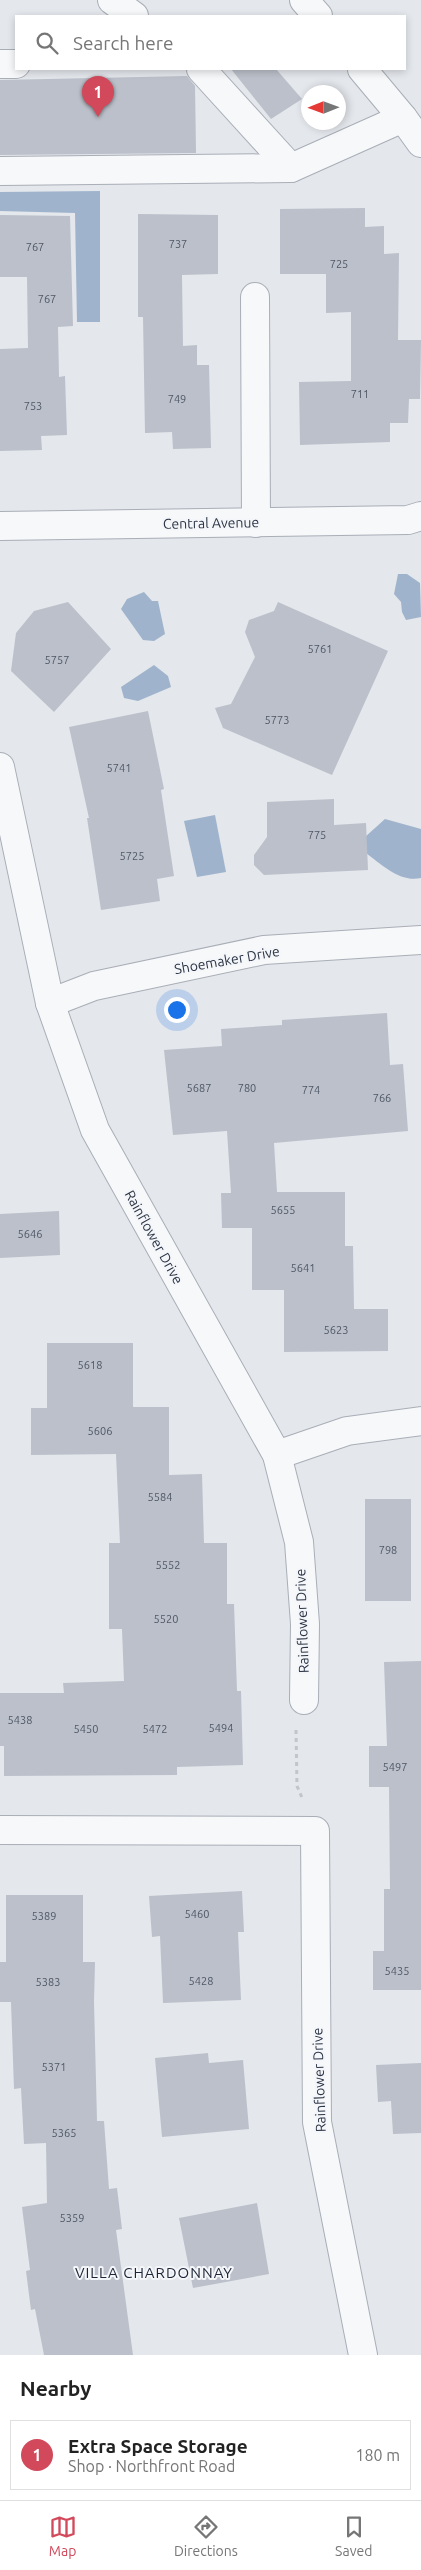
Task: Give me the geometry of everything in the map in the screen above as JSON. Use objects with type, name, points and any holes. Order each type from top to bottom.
[{"type":"street","points":[[112,0],[133,15]]},
{"type":"street","points":[[304,0],[317,15]]},
{"type":"street","points":[[0,64],[15,64]]},
{"type":"street","points":[[202,70],[292,168]]},
{"type":"street","points":[[363,70],[403,118],[421,143]]},
{"type":"street","points":[[0,171],[292,168],[403,118]]},
{"type":"street","points":[[255,297],[256,522]]},
{"type":"street","name":"Central Avenue","points":[[0,526],[408,520],[421,516]]},
{"type":"street","name":"Rainflower Drive","points":[[0,767],[50,1003],[95,1130],[277,1455],[299,1542],[305,1624],[304,1700]]},
{"type":"street","name":"Shoemaker Drive","points":[[50,1003],[94,986],[264,950],[421,940]]},
{"type":"street","points":[[277,1455],[346,1431],[421,1421]]},
{"type":"street","points":[[0,1830],[315,1831]]},
{"type":"street","name":"Rainflower Drive","points":[[315,1831],[317,2122],[363,2355]]},
{"type":"path","points":[[304,1700],[296,1731],[297,1786],[315,1831]]},
{"type":"water","points":[[100,191],[100,322],[77,322],[75,213],[0,211],[0,192]]},
{"type":"water","points":[[398,574],[407,574],[420,583],[421,617],[406,620],[402,612],[401,602],[394,594]]},
{"type":"water","points":[[144,592],[152,601],[158,601],[165,634],[154,641],[143,640],[121,609],[127,599]]},
{"type":"water","points":[[154,665],[168,676],[171,687],[138,701],[124,698],[121,687]]},
{"type":"water","points":[[215,815],[226,872],[197,877],[184,821]]},
{"type":"water","points":[[385,819],[421,829],[421,878],[406,878],[391,872],[366,853],[365,837]]},
{"type":"building","points":[[232,70],[277,70],[301,100],[271,119]]},
{"type":"building","points":[[187,76],[195,86],[196,153],[0,155],[0,80]]},
{"type":"building","points":[[365,208],[365,227],[384,226],[384,254],[399,253],[398,340],[421,340],[420,399],[409,399],[408,423],[390,423],[390,442],[300,445],[299,382],[351,381],[351,312],[326,313],[326,274],[280,274],[280,209]]},
{"type":"building","points":[[138,214],[218,215],[218,274],[182,275],[183,346],[197,345],[197,365],[209,365],[211,448],[173,449],[172,432],[145,433],[143,317],[138,317]]},
{"type":"building","points":[[0,215],[70,216],[73,326],[58,327],[59,377],[65,376],[67,435],[41,436],[42,450],[0,451],[0,349],[28,348],[27,277],[0,277]]},
{"type":"building","points":[[68,602],[111,649],[54,712],[11,671],[16,633],[34,611]]},
{"type":"building","points":[[278,602],[388,651],[332,775],[223,728],[215,708],[231,704],[255,657],[245,632],[249,620],[274,611]]},
{"type":"building","points":[[148,711],[164,789],[161,790],[174,876],[157,879],[160,901],[101,910],[87,818],[89,818],[69,727]]},
{"type":"building","points":[[334,799],[334,825],[366,823],[368,870],[264,875],[254,865],[254,855],[267,837],[267,802]]},
{"type":"building","points":[[387,1013],[390,1065],[403,1064],[408,1131],[274,1143],[277,1192],[345,1192],[345,1246],[353,1246],[354,1309],[388,1309],[388,1351],[284,1352],[284,1290],[252,1290],[252,1228],[222,1228],[221,1193],[231,1193],[227,1131],[173,1135],[164,1050],[222,1046],[221,1029],[282,1025],[282,1020]]},
{"type":"building","points":[[59,1211],[60,1255],[0,1258],[0,1214]]},
{"type":"building","points":[[47,1343],[133,1343],[133,1407],[169,1407],[169,1475],[202,1474],[204,1543],[227,1543],[227,1604],[234,1604],[237,1691],[241,1691],[243,1765],[177,1767],[177,1775],[4,1776],[4,1746],[0,1746],[0,1693],[64,1693],[63,1683],[124,1681],[122,1629],[109,1629],[109,1543],[120,1543],[116,1454],[31,1455],[31,1408],[47,1408]]},
{"type":"building","points":[[365,1499],[411,1499],[411,1601],[365,1601]]},
{"type":"building","points":[[421,1661],[421,1990],[373,1990],[373,1951],[384,1951],[384,1889],[390,1889],[389,1787],[369,1787],[369,1746],[387,1746],[384,1662]]},
{"type":"building","points":[[242,1891],[244,1932],[238,1932],[241,2000],[163,2003],[160,1936],[152,1937],[149,1896]]},
{"type":"building","points":[[6,1895],[83,1895],[83,1962],[95,1962],[94,2002],[97,2121],[104,2121],[109,2189],[117,2188],[122,2229],[116,2230],[133,2355],[44,2355],[35,2309],[31,2310],[26,2271],[30,2270],[22,2207],[47,2203],[46,2143],[24,2144],[21,2088],[14,2089],[11,2002],[0,2002],[0,1962],[6,1962]]},
{"type":"building","points":[[208,2053],[209,2063],[243,2060],[249,2129],[162,2137],[155,2058]]},
{"type":"building","points":[[421,2063],[421,2133],[393,2134],[391,2101],[378,2102],[376,2065]]},
{"type":"building","points":[[257,2203],[269,2274],[193,2288],[179,2218]]},
{"type":"place","name":"Extra Space Storage","points":[[98,117]]},
{"type":"district","name":"VILLA CHARDONNAY","points":[[154,2272]]}]
